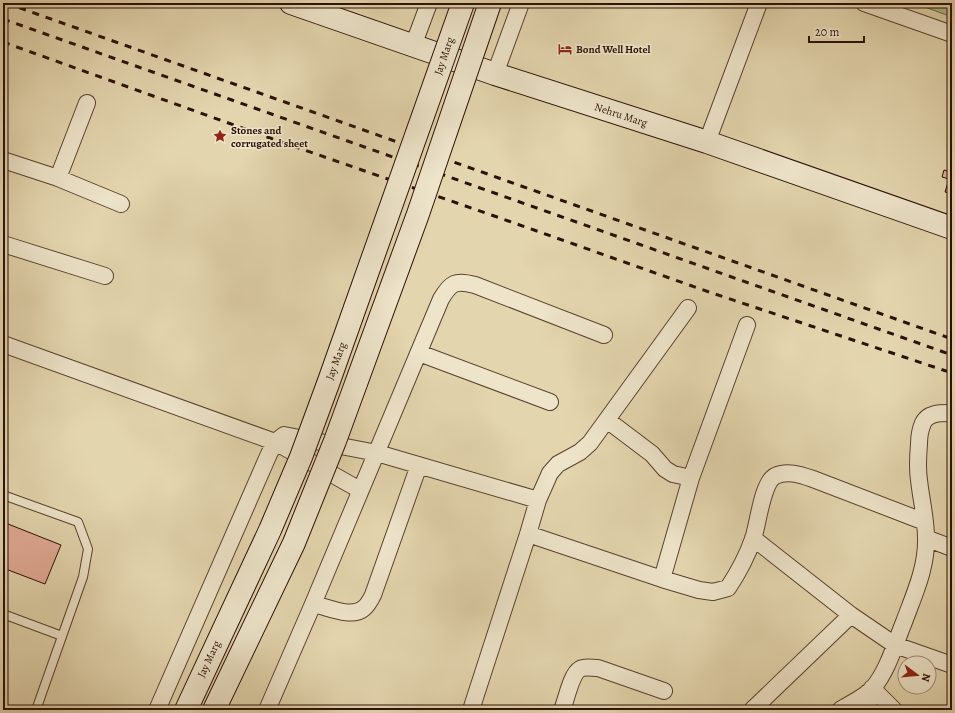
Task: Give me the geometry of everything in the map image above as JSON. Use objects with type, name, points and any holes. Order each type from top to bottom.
[{"type":"main road","name":"Nehru Marg","points":[[291,3],[495,74],[707,142],[952,228]]},
{"type":"main road","name":"Jay Marg","points":[[186,710],[270,530],[301,457],[332,374],[463,3]]},
{"type":"main road","points":[[214,710],[294,543],[335,441],[418,214],[490,3]]},
{"type":"street","points":[[413,46],[429,3]]},
{"type":"street","points":[[495,74],[521,3]]},
{"type":"street","points":[[707,142],[758,3]]},
{"type":"street","points":[[864,3],[952,34]]},
{"type":"street","points":[[58,178],[87,103]]},
{"type":"street","points":[[3,160],[58,178],[121,204]]},
{"type":"street","points":[[3,244],[105,276]]},
{"type":"street","points":[[266,710],[313,604],[446,290],[454,283],[463,282],[475,285],[604,335]]},
{"type":"street","points":[[471,710],[538,500],[550,473],[558,464],[580,452],[590,443],[688,308]]},
{"type":"street","points":[[662,579],[691,478],[747,325]]},
{"type":"street","points":[[3,344],[275,442],[360,490]]},
{"type":"street","points":[[419,353],[550,402]]},
{"type":"street","points":[[840,710],[870,691],[884,671],[895,645],[918,584],[924,558],[926,538],[925,522],[918,480],[917,458],[919,434],[923,422],[929,416],[940,413],[952,413]]},
{"type":"street","points":[[607,420],[652,454],[665,469],[673,474],[691,478]]},
{"type":"street","points":[[157,710],[269,454],[275,442],[284,435],[377,453],[538,500]]},
{"type":"street","points":[[313,604],[348,613],[358,612],[365,607],[373,595],[419,465]]},
{"type":"street","points":[[528,534],[662,579],[699,590],[713,592],[728,588],[745,559],[753,538],[766,488],[773,477],[785,473],[813,479],[925,522]]},
{"type":"street","points":[[753,538],[851,615],[895,645],[952,665]]},
{"type":"street","points":[[926,538],[952,548]]},
{"type":"street","points":[[752,710],[851,615]]},
{"type":"street","points":[[562,710],[574,676],[579,670],[588,667],[598,668],[664,690]]},
{"type":"street","points":[[869,710],[870,691]]},
{"type":"street","points":[[870,691],[894,710]]},
{"type":"lane","points":[[3,495],[78,522],[88,549],[83,577],[36,710]]},
{"type":"lane","points":[[3,614],[62,636]]},
{"type":"green space","points":[[914,3],[952,3],[952,17]]},
{"type":"building","points":[[952,168],[952,194],[945,192],[949,179],[942,177],[944,170],[951,172]]},
{"type":"building","points":[[3,522],[61,545],[45,584],[3,568]]},
{"type":"railway","points":[[6,3],[952,339]]},
{"type":"railway","points":[[3,19],[952,355]]},
{"type":"railway","points":[[3,42],[270,138],[709,292],[952,373]]},
{"type":"place","name":"Bond Well Hotel","points":[[565,49]]},
{"type":"place","name":"Stones and corrugated sheet","points":[[220,136]]}]
